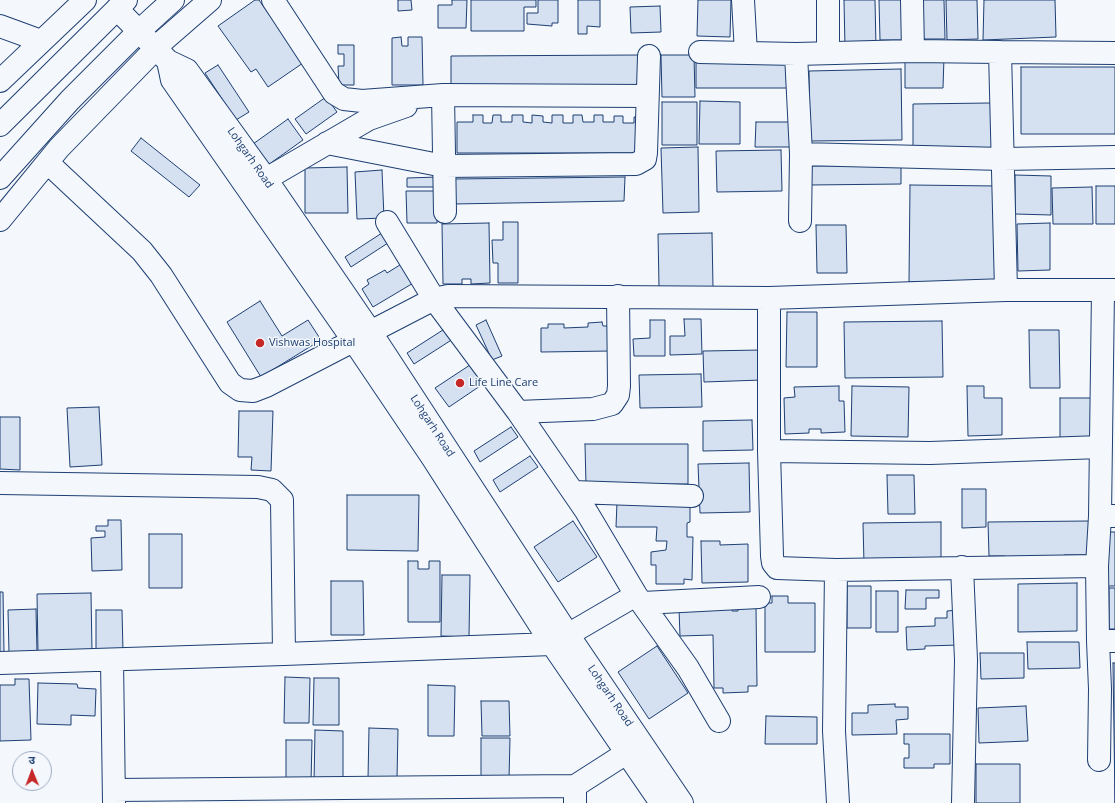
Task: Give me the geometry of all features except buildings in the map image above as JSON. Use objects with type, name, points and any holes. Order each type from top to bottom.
[{"type":"main road","points":[[0,81],[85,0]]},
{"type":"main road","points":[[0,178],[70,100],[139,31],[173,0]]},
{"type":"main road","points":[[0,220],[48,164],[59,148],[162,55],[210,0]]},
{"type":"main road","points":[[273,0],[334,93],[344,99],[353,100],[443,95],[647,96]]},
{"type":"main road","points":[[743,0],[746,53]]},
{"type":"main road","points":[[828,0],[828,53]]},
{"type":"main road","points":[[912,0],[913,51]]},
{"type":"main road","points":[[0,125],[122,4],[139,31],[162,55],[172,80],[362,336]]},
{"type":"main road","points":[[0,26],[41,41]]},
{"type":"main road","points":[[700,52],[796,54],[913,51],[1115,53]]},
{"type":"main road","points":[[1000,52],[1006,290]]},
{"type":"main road","points":[[796,54],[801,154],[800,221]]},
{"type":"main road","name":"Lohgarh Road","points":[[162,55],[187,70],[266,179],[362,336],[560,640],[634,748],[682,803]]},
{"type":"main road","points":[[327,143],[444,166],[641,163],[645,159],[646,153],[649,56]]},
{"type":"main road","points":[[266,179],[382,113],[443,95]]},
{"type":"main road","points":[[443,95],[445,212]]},
{"type":"main road","points":[[350,130],[353,100]]},
{"type":"main road","points":[[801,154],[1002,159],[1115,157]]},
{"type":"main road","points":[[48,164],[142,251],[161,274],[230,383],[240,390],[253,391],[266,386],[434,298],[462,295],[769,298],[1006,290],[1109,290],[1101,447],[1108,516],[1097,566],[1107,641],[1100,689],[1099,760]]},
{"type":"main road","points":[[387,222],[434,298],[518,412],[573,492],[639,599],[688,668],[720,721]]},
{"type":"main road","points":[[518,412],[593,409],[612,404],[618,396],[619,386],[618,296]]},
{"type":"main road","points":[[769,298],[770,451],[773,563],[777,568],[836,570],[1097,566]]},
{"type":"main road","points":[[770,451],[930,453],[1101,447]]},
{"type":"main road","points":[[0,483],[258,487],[272,490],[282,500],[284,654]]},
{"type":"main road","points":[[573,492],[692,496]]},
{"type":"main road","points":[[962,568],[966,660],[963,803]]},
{"type":"main road","points":[[836,570],[834,731],[838,803]]},
{"type":"main road","points":[[0,663],[284,654],[560,640],[639,599],[759,597]]},
{"type":"main road","points":[[112,660],[114,797],[575,795],[634,748],[661,803]]},
{"type":"place","name":"Vishwas Hospital","points":[[260,343]]},
{"type":"place","name":"Life Line Care","points":[[460,383]]}]
